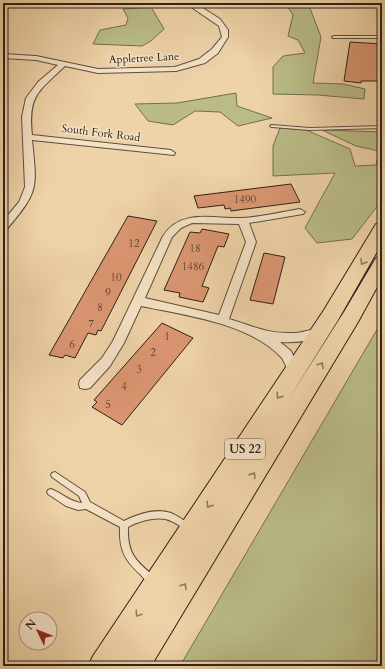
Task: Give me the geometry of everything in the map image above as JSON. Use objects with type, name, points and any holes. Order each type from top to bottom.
[{"type":"highway","name":"US 22","points":[[103,666],[158,585],[320,333],[382,228]]},
{"type":"highway","name":"US 22","points":[[134,666],[346,324],[382,262]]},
{"type":"street","name":"Appletree Lane","points":[[3,56],[36,58],[90,70],[108,71],[176,69],[202,61],[215,51],[225,37],[225,29],[219,21],[197,9],[192,3]]},
{"type":"street","points":[[3,227],[25,198],[30,187],[28,105],[30,98],[34,92],[64,64]]},
{"type":"street","name":"South Fork Road","points":[[28,136],[172,153]]},
{"type":"street","points":[[85,384],[106,362],[118,343],[168,236],[177,226],[191,220],[242,221],[300,212]]},
{"type":"street","points":[[223,320],[251,242],[242,221]]},
{"type":"street","points":[[138,301],[223,320],[262,336],[285,353],[295,372]]},
{"type":"street","points":[[262,336],[294,338],[320,333]]},
{"type":"lane","points":[[334,37],[382,37]]},
{"type":"lane","points":[[272,126],[310,129],[382,127]]},
{"type":"lane","points":[[55,475],[82,494],[87,505],[124,525]]},
{"type":"lane","points":[[51,492],[74,506],[81,507],[87,505]]},
{"type":"lane","points":[[124,525],[129,522],[154,516],[169,516],[193,530]]},
{"type":"lane","points":[[124,525],[122,538],[125,550],[135,565],[158,585]]},
{"type":"green space","points":[[285,3],[308,3],[321,37],[313,83],[343,84],[365,89],[364,99],[318,95],[273,94],[273,67],[283,56],[305,53],[298,40],[288,36],[293,15]]},
{"type":"green space","points":[[151,7],[164,29],[151,41],[142,46],[93,44],[100,30],[126,25],[128,18],[123,9]]},
{"type":"green space","points":[[236,93],[237,106],[272,118],[238,126],[220,112],[195,111],[173,125],[148,121],[135,104],[177,103]]},
{"type":"green space","points":[[280,128],[306,130],[350,149],[355,166],[376,165],[379,151],[356,146],[322,130],[382,132],[382,200],[352,239],[317,243],[305,228],[335,173],[273,176],[273,146]]},
{"type":"green space","points":[[382,321],[382,666],[180,666]]},
{"type":"building","points":[[350,42],[382,44],[382,81],[361,81],[361,83],[344,81]]},
{"type":"building","points":[[291,184],[300,202],[231,211],[230,208],[225,209],[224,205],[198,208],[194,196]]},
{"type":"building","points":[[128,216],[157,221],[101,331],[98,330],[96,335],[88,333],[75,358],[65,355],[63,358],[49,355]]},
{"type":"building","points":[[202,229],[229,234],[224,247],[218,246],[202,286],[209,288],[203,302],[179,297],[180,293],[164,290],[190,232],[200,233]]},
{"type":"building","points":[[264,253],[285,257],[273,304],[250,300]]},
{"type":"building","points":[[162,323],[193,338],[122,425],[92,407],[97,402],[94,400]]}]
